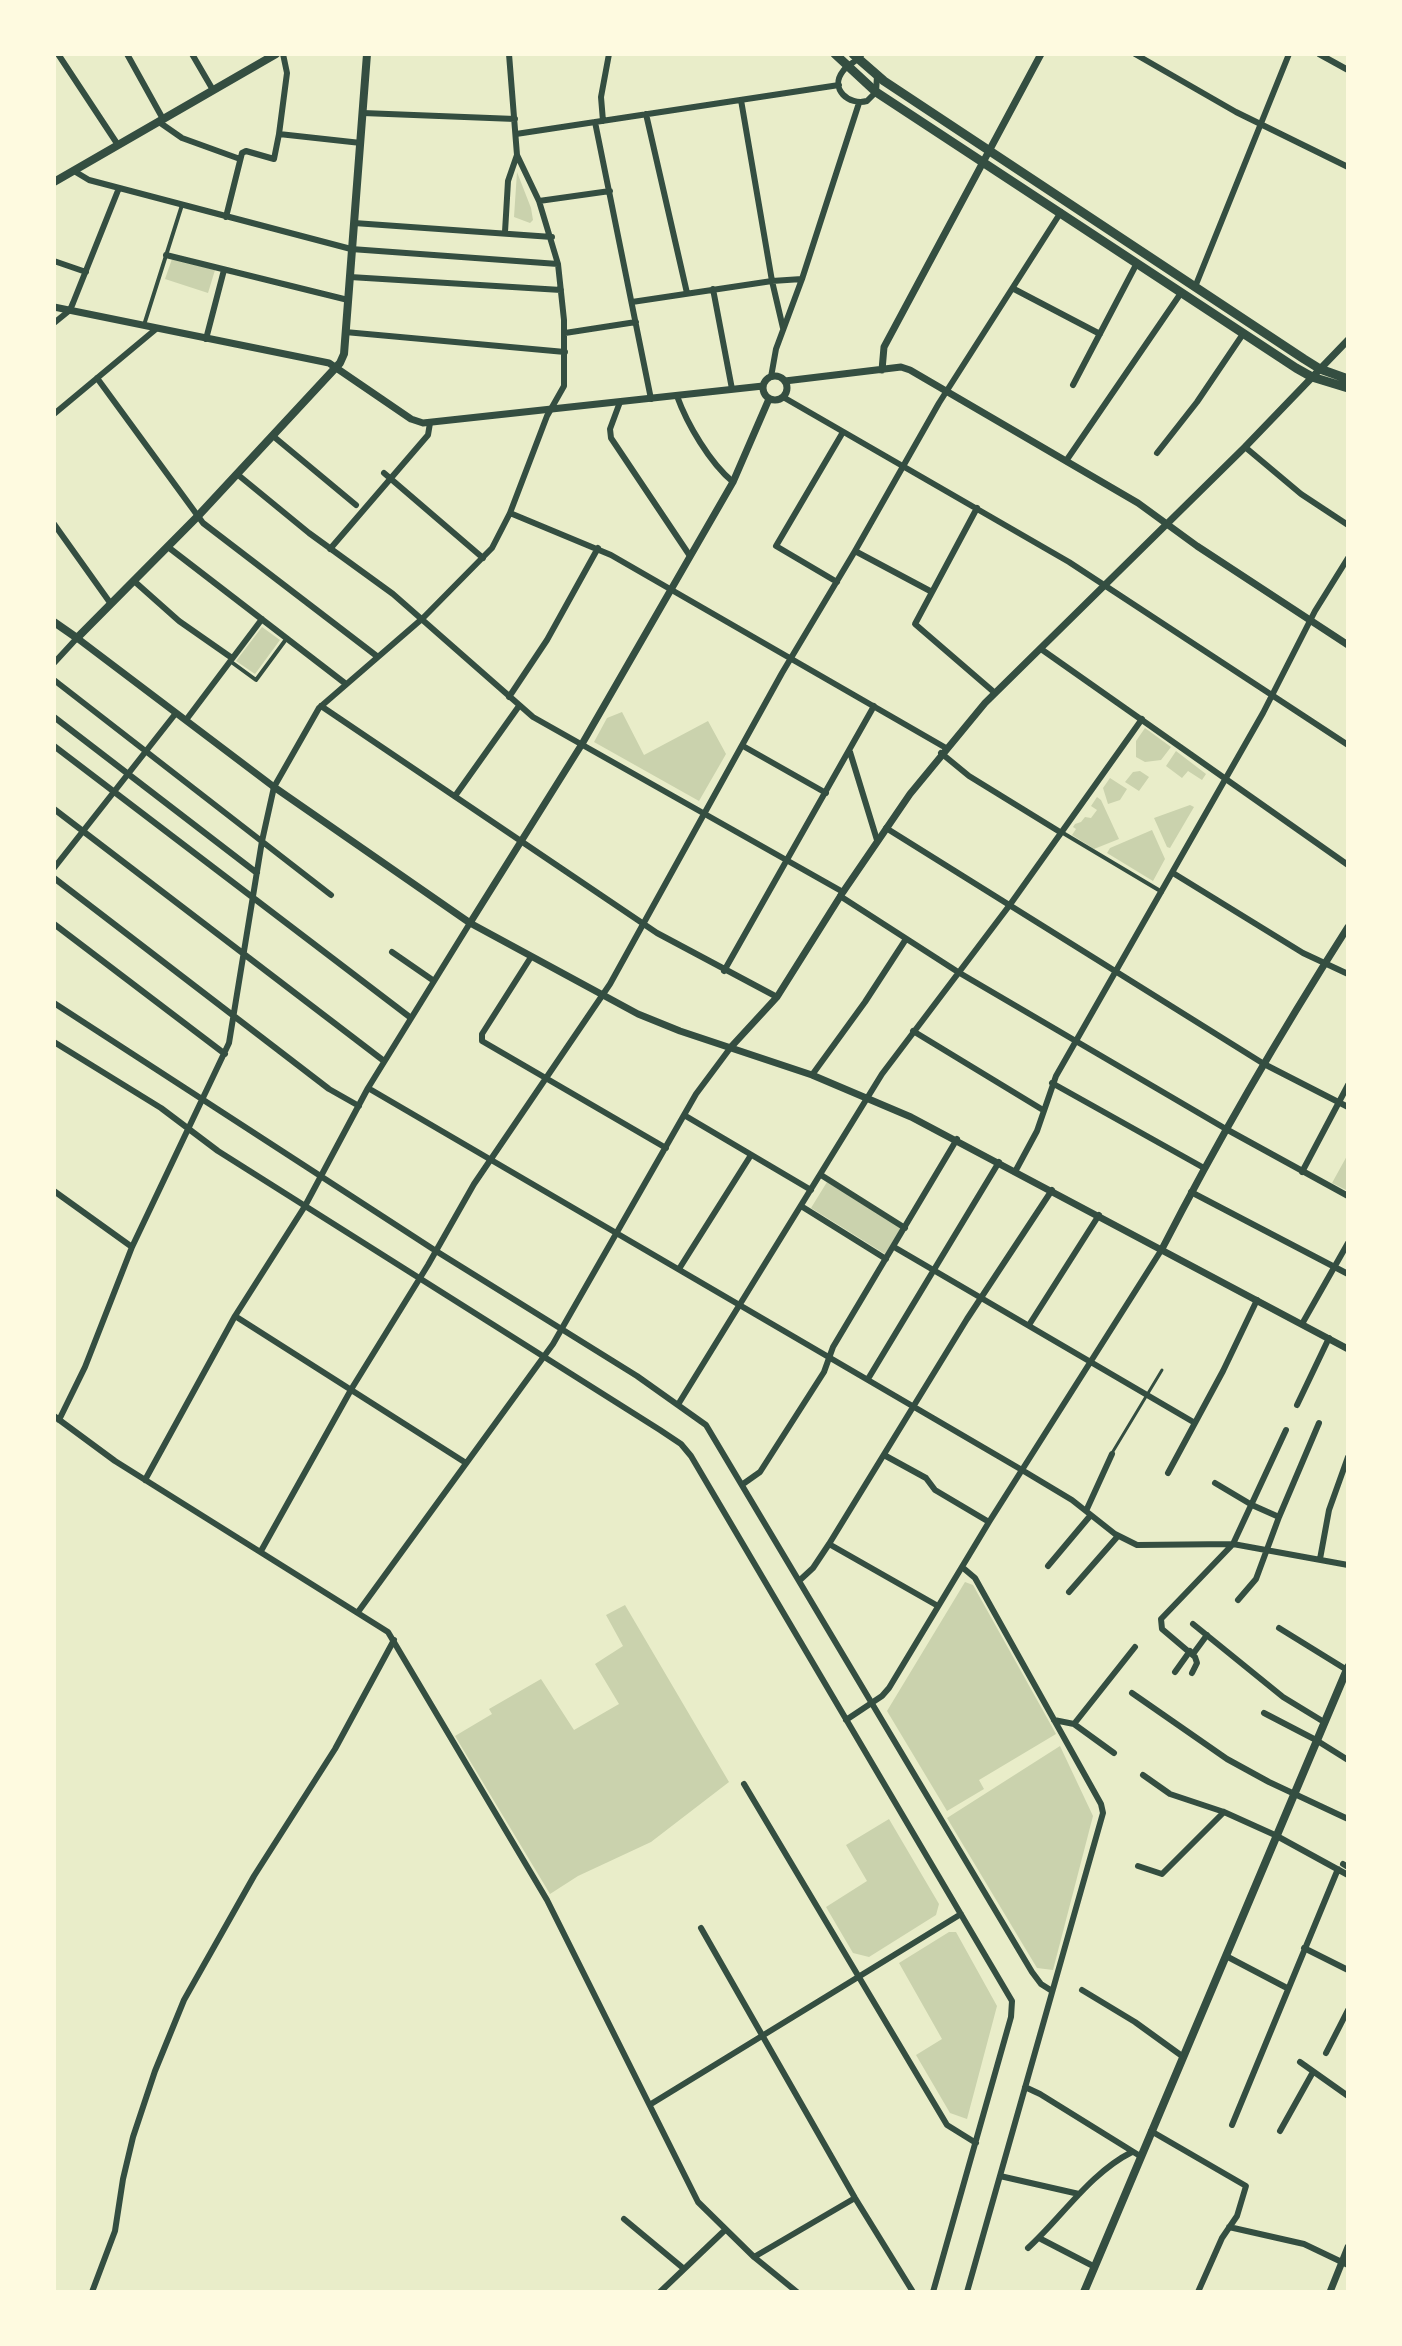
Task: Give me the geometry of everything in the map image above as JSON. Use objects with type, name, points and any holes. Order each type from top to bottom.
[{"type":"main road","points":[[54,182],[276,54]]},
{"type":"main road","points":[[54,622],[77,638],[197,517],[337,367],[344,354],[367,54]]},
{"type":"main road","points":[[835,54],[876,92],[1243,334],[1312,377],[1348,388]]},
{"type":"main road","points":[[858,56],[877,76],[1195,287],[1320,369],[1348,379]]},
{"type":"main road","points":[[1084,2292],[1136,2154],[1151,2130],[1347,1668]]},
{"type":"street","points":[[58,54],[118,145]]},
{"type":"street","points":[[127,54],[161,120],[182,138],[240,159]]},
{"type":"street","points":[[192,54],[213,90]]},
{"type":"street","points":[[226,217],[244,151],[274,159],[287,69],[283,54]]},
{"type":"street","points":[[505,232],[508,181],[517,155],[509,54]]},
{"type":"street","points":[[609,54],[599,122],[651,399]]},
{"type":"street","points":[[882,370],[884,347],[1041,54]]},
{"type":"street","points":[[1135,54],[1260,124],[1348,167]]},
{"type":"street","points":[[1195,287],[1289,54]]},
{"type":"street","points":[[1319,54],[1348,70]]},
{"type":"street","points":[[858,56],[841,74],[839,85],[845,98],[859,103],[870,99],[876,92],[877,76]]},
{"type":"street","points":[[516,134],[839,85]]},
{"type":"street","points":[[741,100],[783,329]]},
{"type":"street","points":[[785,381],[787,389],[783,397],[775,401],[763,392],[763,386],[771,377],[776,349],[859,103]]},
{"type":"street","points":[[363,113],[515,119]]},
{"type":"street","points":[[646,114],[687,293]]},
{"type":"street","points":[[279,134],[361,143]]},
{"type":"street","points":[[517,155],[539,201],[558,264],[565,333],[564,386],[550,409],[510,513],[495,543],[423,618],[321,706],[274,787],[262,841],[235,1017],[225,1054],[132,1247],[85,1367],[56,1418],[145,1480],[382,1627],[395,1640],[547,1900],[698,2202],[754,2257],[797,2292]]},
{"type":"street","points":[[74,171],[89,180],[351,249],[558,264]]},
{"type":"street","points":[[54,323],[70,310],[119,188]]},
{"type":"street","points":[[539,201],[610,191]]},
{"type":"street","points":[[143,327],[182,205]]},
{"type":"street","points":[[261,1551],[352,1388],[490,1159],[602,995],[791,658],[946,391],[1061,212]]},
{"type":"street","points":[[354,223],[552,237]]},
{"type":"street","points":[[166,255],[348,300]]},
{"type":"street","points":[[54,261],[86,272]]},
{"type":"street","points":[[1073,385],[1137,263]]},
{"type":"street","points":[[206,339],[224,270]]},
{"type":"street","points":[[350,277],[561,290]]},
{"type":"street","points":[[632,302],[802,279]]},
{"type":"street","points":[[713,289],[732,389]]},
{"type":"street","points":[[1014,289],[1100,334]]},
{"type":"street","points":[[1066,461],[1181,293]]},
{"type":"street","points":[[54,307],[324,362],[337,367],[411,419],[430,423],[763,386]]},
{"type":"street","points":[[565,333],[636,322]]},
{"type":"street","points":[[54,414],[156,329]]},
{"type":"street","points":[[345,332],[565,352]]},
{"type":"street","points":[[1157,453],[1197,402],[1243,334]]},
{"type":"street","points":[[358,1612],[563,1329],[684,1115],[718,1062],[777,997],[877,840],[944,750],[995,693],[1245,447],[1348,340]]},
{"type":"street","points":[[771,377],[785,381],[903,368],[1066,461],[1168,524],[1348,645]]},
{"type":"street","points":[[97,378],[207,527],[378,657]]},
{"type":"street","points":[[677,396],[685,417],[724,474],[733,482]]},
{"type":"street","points":[[783,397],[1107,585],[1348,745]]},
{"type":"street","points":[[145,1480],[235,1316],[305,1206],[384,1061],[582,744],[733,482],[769,399]]},
{"type":"street","points":[[620,402],[610,429],[611,438],[690,556]]},
{"type":"street","points":[[330,549],[428,435],[430,423]]},
{"type":"street","points":[[837,582],[776,546],[843,432]]},
{"type":"street","points":[[273,436],[356,505]]},
{"type":"street","points":[[1245,447],[1301,494],[1348,525]]},
{"type":"street","points":[[384,473],[483,558]]},
{"type":"street","points":[[237,474],[423,618],[533,717],[787,860],[958,972],[1226,1129],[1348,1196]]},
{"type":"street","points":[[977,508],[915,624],[995,693]]},
{"type":"street","points":[[510,513],[598,548],[874,706],[944,750],[969,776],[1162,892]]},
{"type":"street","points":[[54,524],[111,604]]},
{"type":"street","points":[[168,547],[346,684]]},
{"type":"street","points":[[509,697],[547,640],[598,548]]},
{"type":"street","points":[[855,551],[932,592]]},
{"type":"street","points":[[1016,1170],[1037,1131],[1052,1083],[1173,873],[1310,620],[1348,558]]},
{"type":"street","points":[[134,581],[256,680],[287,638]]},
{"type":"street","points":[[186,720],[262,619]]},
{"type":"street","points":[[54,663],[77,638],[274,787],[418,889],[470,923],[602,995],[656,1021],[868,1097],[957,1139],[1348,1349]]},
{"type":"street","points":[[1041,649],[1348,865]]},
{"type":"street","points":[[54,680],[331,895]]},
{"type":"street","points":[[321,706],[668,939],[777,997]]},
{"type":"street","points":[[455,796],[519,706]]},
{"type":"street","points":[[724,971],[874,706]]},
{"type":"street","points":[[54,868],[176,713]]},
{"type":"street","points":[[54,717],[257,873]]},
{"type":"street","points":[[679,1403],[868,1097],[1142,719]]},
{"type":"street","points":[[54,746],[411,1018]]},
{"type":"street","points":[[743,746],[826,793]]},
{"type":"street","points":[[850,752],[877,840]]},
{"type":"street","points":[[54,809],[384,1061]]},
{"type":"street","points":[[886,828],[1264,1064],[1348,1107]]},
{"type":"street","points":[[1173,873],[1303,953],[1348,974]]},
{"type":"street","points":[[54,878],[329,1089],[359,1106]]},
{"type":"street","points":[[54,924],[225,1054]]},
{"type":"street","points":[[846,1720],[889,1688],[989,1522],[1162,1249],[1226,1129],[1348,927]]},
{"type":"street","points":[[812,1075],[906,939]]},
{"type":"street","points":[[392,952],[434,981]]},
{"type":"street","points":[[531,957],[480,1038],[666,1148]]},
{"type":"street","points":[[54,1003],[436,1251],[679,1403],[706,1425],[1032,1972],[1041,1984],[1052,1991]]},
{"type":"street","points":[[913,1031],[1043,1110]]},
{"type":"street","points":[[54,1042],[161,1108],[189,1130],[305,1206],[660,1430],[687,1451],[1009,1994],[1013,2006],[933,2292]]},
{"type":"street","points":[[1052,1083],[1204,1168]]},
{"type":"street","points":[[1302,1172],[1348,1085]]},
{"type":"street","points":[[368,1088],[1022,1470],[1072,1500],[1118,1536],[1137,1545],[1233,1544],[1266,1548],[1348,1565]]},
{"type":"street","points":[[684,1115],[811,1190]]},
{"type":"street","points":[[743,1484],[760,1472],[824,1372],[829,1357],[957,1139]]},
{"type":"street","points":[[679,1269],[751,1155]]},
{"type":"street","points":[[868,1379],[999,1162]]},
{"type":"street","points":[[821,1175],[905,1228]]},
{"type":"street","points":[[800,1580],[813,1568],[829,1544],[981,1297],[1052,1190]]},
{"type":"street","points":[[54,1191],[132,1247]]},
{"type":"street","points":[[1191,1192],[1348,1274]]},
{"type":"street","points":[[801,1206],[886,1259]]},
{"type":"street","points":[[1029,1325],[1099,1215]]},
{"type":"street","points":[[1302,1324],[1348,1243]]},
{"type":"street","points":[[894,1247],[1195,1423]]},
{"type":"street","points":[[1168,1473],[1257,1300]]},
{"type":"street","points":[[235,1316],[466,1463]]},
{"type":"street","points":[[1297,1405],[1329,1338]]},
{"type":"street","points":[[1238,1600],[1256,1579],[1319,1423]]},
{"type":"street","points":[[1192,1673],[1197,1663],[1191,1653],[1162,1629],[1161,1619],[1233,1544],[1286,1430]]},
{"type":"street","points":[[1048,1566],[1088,1514],[1112,1454]]},
{"type":"street","points":[[884,1455],[926,1478],[935,1490],[989,1522]]},
{"type":"street","points":[[1320,1559],[1329,1510],[1348,1457]]},
{"type":"street","points":[[1215,1483],[1279,1517]]},
{"type":"street","points":[[1069,1592],[1118,1536]]},
{"type":"street","points":[[829,1544],[938,1606]]},
{"type":"street","points":[[962,1567],[975,1578],[1103,1813],[967,2292]]},
{"type":"street","points":[[1193,1624],[1283,1697],[1324,1722]]},
{"type":"street","points":[[1279,1628],[1347,1668]]},
{"type":"street","points":[[1175,1672],[1207,1635]]},
{"type":"street","points":[[92,2292],[115,2231],[133,2137],[155,2071],[184,2000],[247,1888],[335,1749],[395,1640]]},
{"type":"street","points":[[1074,1724],[1135,1647]]},
{"type":"street","points":[[1132,1693],[1227,1759],[1348,1819]]},
{"type":"street","points":[[1264,1713],[1348,1760]]},
{"type":"street","points":[[1054,1720],[1074,1724],[1114,1753]]},
{"type":"street","points":[[1143,1775],[1177,1797],[1224,1812],[1343,1867],[1348,1875]]},
{"type":"street","points":[[744,1784],[947,2125],[976,2143]]},
{"type":"street","points":[[1138,1866],[1162,1874],[1224,1812]]},
{"type":"street","points":[[1232,2125],[1304,1948],[1343,1867]]},
{"type":"street","points":[[651,2104],[961,1914]]},
{"type":"street","points":[[701,1928],[855,2198],[913,2292]]},
{"type":"street","points":[[1304,1948],[1348,1970]]},
{"type":"street","points":[[1226,1956],[1287,1988]]},
{"type":"street","points":[[1082,1990],[1135,2022],[1182,2056]]},
{"type":"street","points":[[1326,2053],[1348,2010]]},
{"type":"street","points":[[1300,2062],[1348,2096]]},
{"type":"street","points":[[1280,2131],[1313,2072]]},
{"type":"street","points":[[1025,2087],[1136,2154]]},
{"type":"street","points":[[1151,2130],[1244,2183],[1245,2194],[1198,2292]]},
{"type":"street","points":[[1028,2248],[1079,2194],[1117,2161],[1136,2154]]},
{"type":"street","points":[[1000,2176],[1079,2194]]},
{"type":"street","points":[[754,2257],[855,2198]]},
{"type":"street","points":[[624,2219],[683,2268]]},
{"type":"street","points":[[1229,2227],[1304,2244],[1345,2264]]},
{"type":"street","points":[[660,2292],[725,2230]]},
{"type":"street","points":[[1039,2238],[1095,2267]]},
{"type":"street","points":[[1330,2292],[1345,2264],[1348,2247]]},
{"type":"lane","points":[[1112,1454],[1162,1370]]},
{"type":"green space","points":[[517,172],[531,208],[533,220],[530,223],[514,217]]},
{"type":"green space","points":[[172,259],[215,270],[208,293],[165,279]]},
{"type":"green space","points":[[262,627],[280,640],[255,674],[236,661]]},
{"type":"green space","points":[[622,712],[644,755],[708,721],[726,754],[699,801],[594,742],[607,718]]},
{"type":"green space","points":[[1145,728],[1171,747],[1161,760],[1145,762],[1136,757],[1136,741]]},
{"type":"green space","points":[[1176,751],[1206,774],[1202,780],[1188,771],[1182,778],[1166,766]]},
{"type":"green space","points":[[1140,771],[1149,777],[1139,791],[1125,782],[1133,772]]},
{"type":"green space","points":[[1110,778],[1127,789],[1120,800],[1108,804],[1103,788]]},
{"type":"green space","points":[[1097,797],[1119,839],[1094,849],[1072,835],[1075,824],[1085,817],[1091,818],[1097,810],[1091,806]]},
{"type":"green space","points":[[1190,805],[1194,807],[1170,848],[1167,847],[1154,818]]},
{"type":"green space","points":[[1152,830],[1165,859],[1153,881],[1107,853],[1110,848]]},
{"type":"green space","points":[[1348,1154],[1348,1191],[1332,1183]]},
{"type":"green space","points":[[827,1182],[901,1228],[885,1254],[811,1208]]},
{"type":"green space","points":[[965,1582],[973,1585],[1056,1734],[979,1780],[984,1789],[947,1811],[887,1711]]},
{"type":"green space","points":[[625,1605],[729,1782],[651,1842],[578,1876],[550,1894],[455,1736],[492,1714],[489,1709],[541,1679],[574,1730],[619,1704],[595,1664],[623,1646],[606,1615]]},
{"type":"green space","points":[[1060,1746],[1093,1816],[1053,1970],[1037,1968],[947,1818]]},
{"type":"green space","points":[[889,1819],[939,1904],[936,1915],[869,1957],[853,1953],[826,1907],[867,1881],[846,1845]]},
{"type":"green space","points":[[949,1932],[956,1932],[997,2006],[967,2119],[950,2113],[916,2055],[942,2039],[899,1963]]}]
